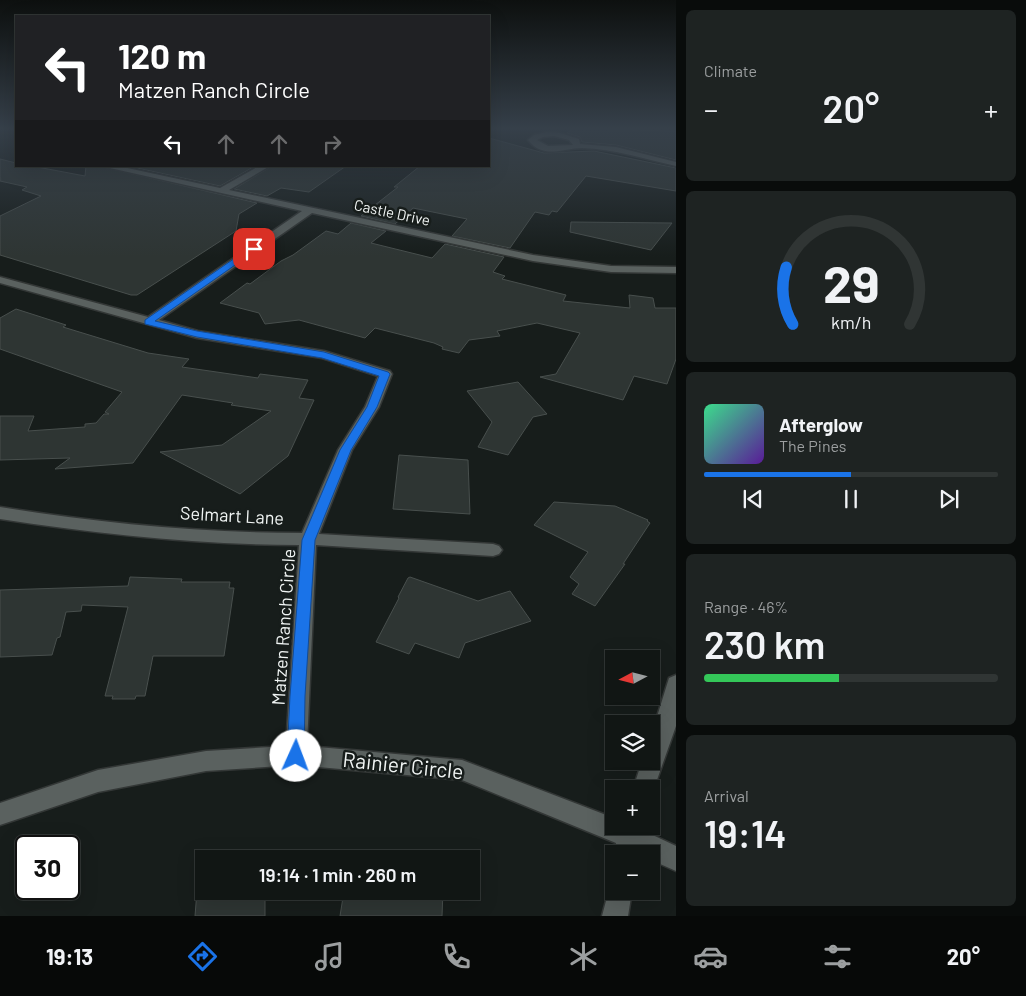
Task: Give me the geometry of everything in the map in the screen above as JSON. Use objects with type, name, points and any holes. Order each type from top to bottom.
[{"type":"street","name":"Castle Drive","points":[[132,172],[533,258],[611,269],[676,270]]},
{"type":"street","points":[[221,191],[256,172]]},
{"type":"street","points":[[148,322],[309,211]]},
{"type":"street","name":"Matzen Ranch Circle","points":[[0,280],[197,334],[324,355],[385,374],[372,407],[345,450],[308,540],[296,756]]},
{"type":"street","name":"Selmart Lane","points":[[0,513],[82,526],[254,539],[493,550]]},
{"type":"street","points":[[647,780],[670,712],[676,684]]},
{"type":"street","name":"Rainier Circle","points":[[0,814],[98,781],[206,760],[296,756],[462,770],[676,858]]},
{"type":"street","points":[[615,916],[618,900]]},
{"type":"building","points":[[0,172],[62,172],[85,176],[85,172],[124,172],[257,203],[239,214],[236,231],[137,295],[131,295],[0,255],[0,216],[41,196],[22,190],[27,187],[0,181]]},
{"type":"building","points":[[154,172],[245,172],[220,186]]},
{"type":"building","points":[[263,172],[338,172],[309,192],[281,188],[267,196],[234,189]]},
{"type":"building","points":[[413,172],[676,172],[676,191],[586,176],[557,212],[552,211],[549,215],[535,212],[510,248],[452,236],[467,219],[413,208],[395,224],[361,216],[398,187],[394,187]]},
{"type":"building","points":[[571,222],[672,223],[651,250],[570,232]]},
{"type":"building","points":[[351,223],[386,231],[371,243],[432,258],[445,244],[504,257],[493,272],[505,276],[502,279],[566,295],[563,301],[630,308],[629,295],[653,298],[655,308],[676,308],[676,359],[667,384],[634,376],[623,400],[540,377],[556,374],[580,333],[537,323],[497,331],[500,336],[469,340],[459,353],[442,349],[443,347],[434,343],[375,328],[365,338],[299,320],[265,324],[259,313],[220,303],[326,231],[338,234]]},
{"type":"building","points":[[16,309],[66,325],[63,327],[148,353],[189,359],[182,367],[258,378],[260,374],[308,380],[299,398],[314,400],[288,456],[240,494],[160,452],[222,445],[271,411],[182,395],[133,463],[55,469],[70,458],[0,460],[0,416],[34,416],[28,431],[85,427],[85,424],[96,423],[104,414],[109,414],[105,412],[122,392],[0,349],[0,318]]},
{"type":"building","points":[[518,382],[547,414],[533,417],[508,455],[478,447],[492,422],[467,391]]},
{"type":"building","points":[[399,455],[468,460],[470,514],[393,509]]},
{"type":"building","points":[[554,502],[615,506],[648,520],[650,523],[623,564],[625,564],[595,606],[572,594],[579,584],[570,577],[588,552],[534,525]]},
{"type":"building","points":[[130,577],[182,579],[181,582],[230,582],[229,588],[234,588],[224,656],[153,656],[145,696],[136,696],[135,699],[112,699],[113,696],[105,696],[128,607],[82,605],[81,611],[66,612],[60,637],[57,638],[52,655],[0,657],[0,590],[128,586]]},
{"type":"building","points":[[410,577],[478,601],[510,591],[531,621],[465,643],[459,658],[415,643],[409,654],[376,642]]},
{"type":"building","points":[[196,900],[265,900],[265,916],[195,916]]},
{"type":"building","points":[[343,900],[443,900],[442,916],[340,916]]},
{"type":"route","points":[[254,249],[148,322],[197,334],[324,355],[385,374],[372,407],[345,450],[308,540],[296,756]]}]
